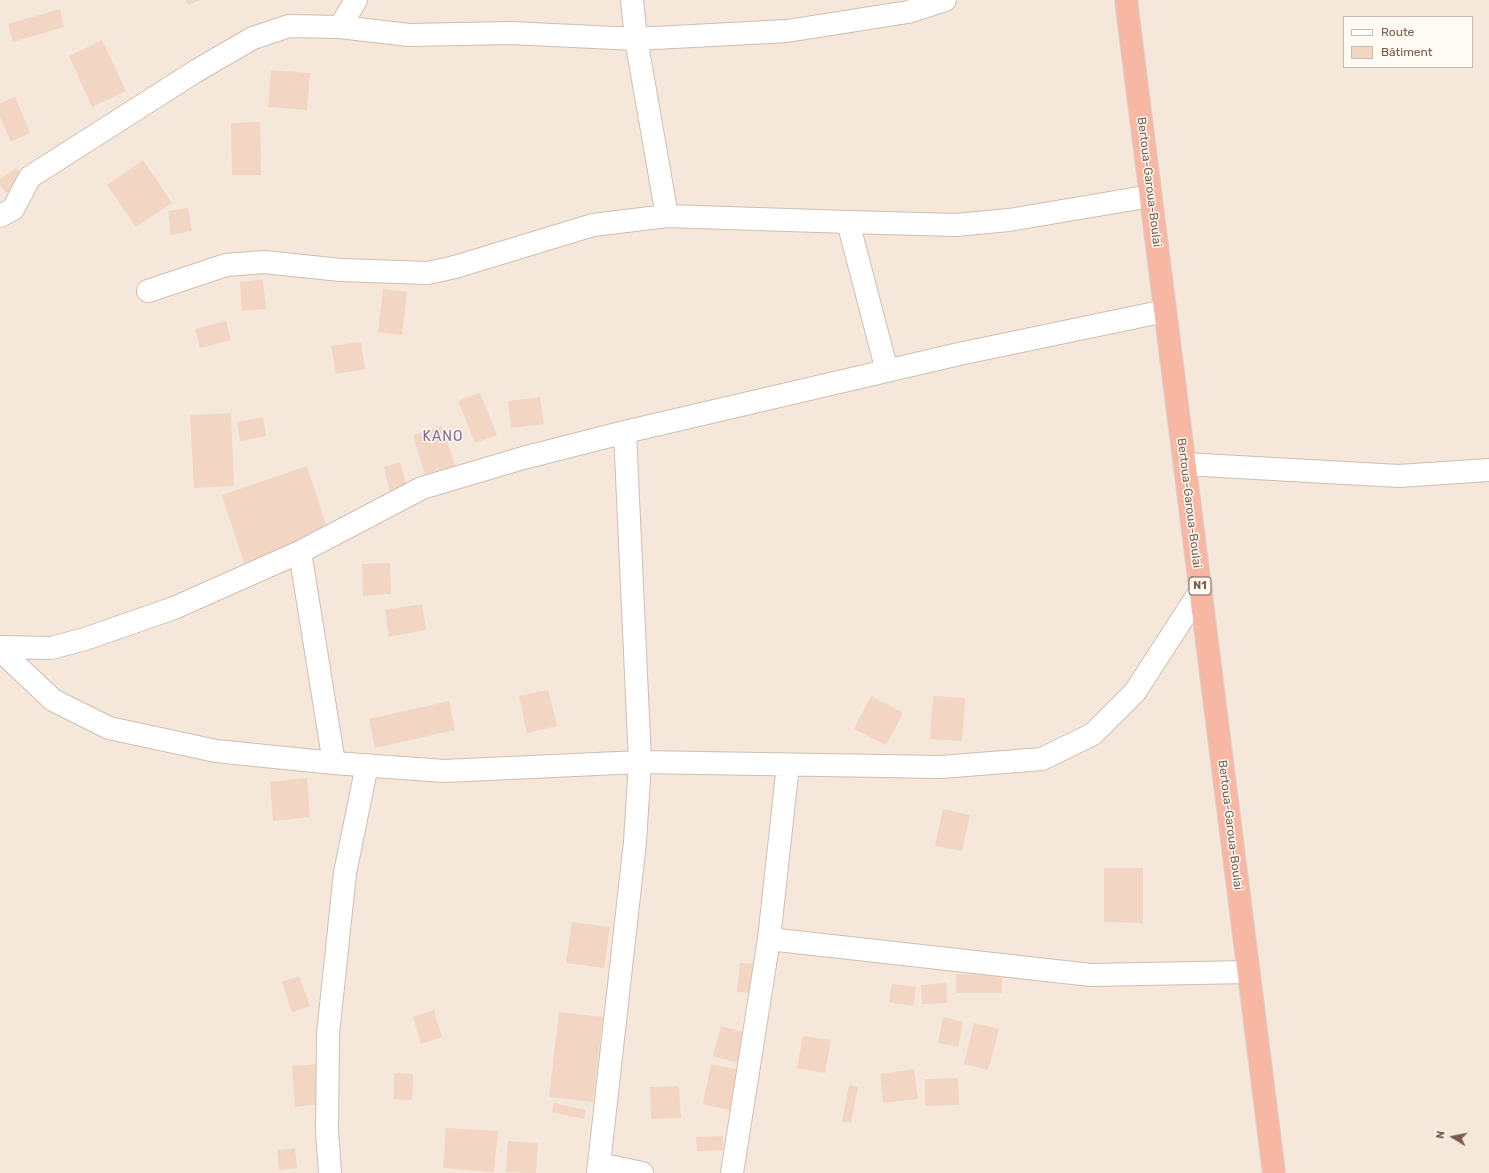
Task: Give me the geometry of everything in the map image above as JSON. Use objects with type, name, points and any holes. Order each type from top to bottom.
[{"type":"highway","name":"Bertoua-Garoua-Boulai","points":[[1126,0],[1274,1173]]},
{"type":"street","points":[[340,27],[356,0]]},
{"type":"street","points":[[632,0],[636,39],[667,216]]},
{"type":"street","points":[[0,216],[13,209],[30,177],[196,72],[253,38],[289,26],[340,27],[409,35],[510,33],[636,39],[787,31],[908,12],[945,0]]},
{"type":"street","points":[[148,291],[226,265],[264,262],[341,270],[428,273],[455,267],[593,225],[667,216],[964,224],[1009,220],[1150,196]]},
{"type":"street","points":[[848,222],[886,371]]},
{"type":"street","points":[[0,648],[51,648],[85,639],[174,608],[300,552],[422,488],[523,458],[625,432],[959,354],[1165,311]]},
{"type":"street","points":[[625,432],[640,762],[635,842],[599,1168],[642,1173]]},
{"type":"street","points":[[1184,464],[1399,476],[1489,470]]},
{"type":"street","points":[[300,552],[334,763]]},
{"type":"street","points":[[0,648],[53,700],[109,728],[216,751],[334,763],[444,771],[640,762],[941,767],[1042,759],[1093,734],[1135,692],[1201,590]]},
{"type":"street","points":[[330,1173],[327,1131],[328,1034],[345,873],[367,765]]},
{"type":"street","points":[[732,1173],[743,1097],[770,939],[788,765]]},
{"type":"street","points":[[770,939],[1091,975],[1248,972]]},
{"type":"shaded area","points":[[0,0],[1489,0],[1489,1173],[0,1173]]},
{"type":"building","points":[[186,0],[200,0],[188,5]]},
{"type":"building","points":[[60,9],[64,27],[13,42],[8,24]]},
{"type":"building","points":[[102,40],[126,91],[92,107],[69,56]]},
{"type":"building","points":[[271,70],[310,73],[307,110],[268,107]]},
{"type":"building","points":[[15,97],[30,133],[11,142],[0,117],[0,103]]},
{"type":"building","points":[[260,122],[261,175],[232,175],[231,123]]},
{"type":"building","points":[[143,160],[172,203],[136,227],[107,185]]},
{"type":"building","points":[[16,168],[25,180],[6,193],[0,185],[0,179]]},
{"type":"building","points":[[188,208],[192,231],[171,235],[168,211]]},
{"type":"building","points":[[263,279],[266,309],[242,311],[240,282]]},
{"type":"building","points":[[383,289],[407,292],[402,335],[378,332]]},
{"type":"building","points":[[226,321],[231,340],[200,348],[195,329]]},
{"type":"building","points":[[361,342],[365,369],[336,374],[331,346]]},
{"type":"building","points":[[480,393],[497,435],[475,443],[458,401]]},
{"type":"building","points":[[540,397],[544,424],[511,428],[508,401]]},
{"type":"building","points":[[231,413],[234,486],[194,488],[190,415]]},
{"type":"building","points":[[263,417],[266,436],[240,441],[237,422]]},
{"type":"building","points":[[442,426],[457,471],[427,481],[413,435]]},
{"type":"building","points":[[400,462],[407,488],[390,493],[384,467]]},
{"type":"building","points":[[307,466],[329,535],[244,563],[222,495]]},
{"type":"building","points":[[390,563],[391,594],[363,596],[362,564]]},
{"type":"building","points":[[422,604],[426,630],[389,637],[385,610]]},
{"type":"building","points":[[548,690],[557,726],[527,733],[519,696]]},
{"type":"building","points":[[871,696],[903,713],[886,745],[854,729]]},
{"type":"building","points":[[933,696],[965,698],[962,741],[930,739]]},
{"type":"building","points":[[449,701],[455,730],[375,748],[369,719]]},
{"type":"building","points":[[307,778],[310,817],[273,821],[270,782]]},
{"type":"building","points":[[943,809],[970,815],[962,851],[935,846]]},
{"type":"building","points":[[1104,868],[1143,868],[1143,923],[1104,922]]},
{"type":"building","points":[[572,922],[610,927],[604,968],[566,963]]},
{"type":"building","points":[[740,963],[755,964],[753,993],[737,992]]},
{"type":"building","points":[[956,974],[1002,975],[1002,993],[956,993]]},
{"type":"building","points":[[299,976],[310,1006],[292,1012],[282,982]]},
{"type":"building","points":[[946,983],[947,1003],[922,1004],[921,985]]},
{"type":"building","points":[[892,984],[916,987],[913,1006],[889,1002]]},
{"type":"building","points":[[434,1010],[442,1037],[421,1044],[413,1017]]},
{"type":"building","points":[[559,1012],[603,1017],[593,1102],[549,1097]]},
{"type":"building","points":[[943,1017],[963,1022],[958,1047],[938,1043]]},
{"type":"building","points":[[974,1023],[999,1029],[988,1070],[964,1064]]},
{"type":"building","points":[[721,1026],[747,1033],[738,1063],[713,1056]]},
{"type":"building","points":[[803,1036],[831,1040],[825,1073],[797,1068]]},
{"type":"building","points":[[319,1064],[322,1104],[295,1107],[292,1066]]},
{"type":"building","points":[[711,1064],[741,1070],[732,1111],[703,1104]]},
{"type":"building","points":[[914,1069],[918,1099],[883,1103],[880,1074]]},
{"type":"building","points":[[394,1073],[413,1074],[412,1100],[394,1099]]},
{"type":"building","points":[[958,1078],[959,1105],[925,1106],[925,1079]]},
{"type":"building","points":[[849,1085],[858,1087],[851,1123],[842,1122]]},
{"type":"building","points":[[679,1086],[681,1118],[651,1119],[650,1087]]},
{"type":"building","points":[[554,1103],[586,1110],[584,1119],[552,1112]]},
{"type":"building","points":[[446,1128],[498,1131],[494,1172],[443,1168]]},
{"type":"building","points":[[723,1136],[723,1150],[697,1151],[696,1137]]},
{"type":"building","points":[[508,1141],[538,1143],[536,1173],[506,1172]]},
{"type":"building","points":[[295,1148],[297,1168],[279,1170],[277,1150]]},
{"type":"district","name":"KANO","points":[[443,437]]}]
